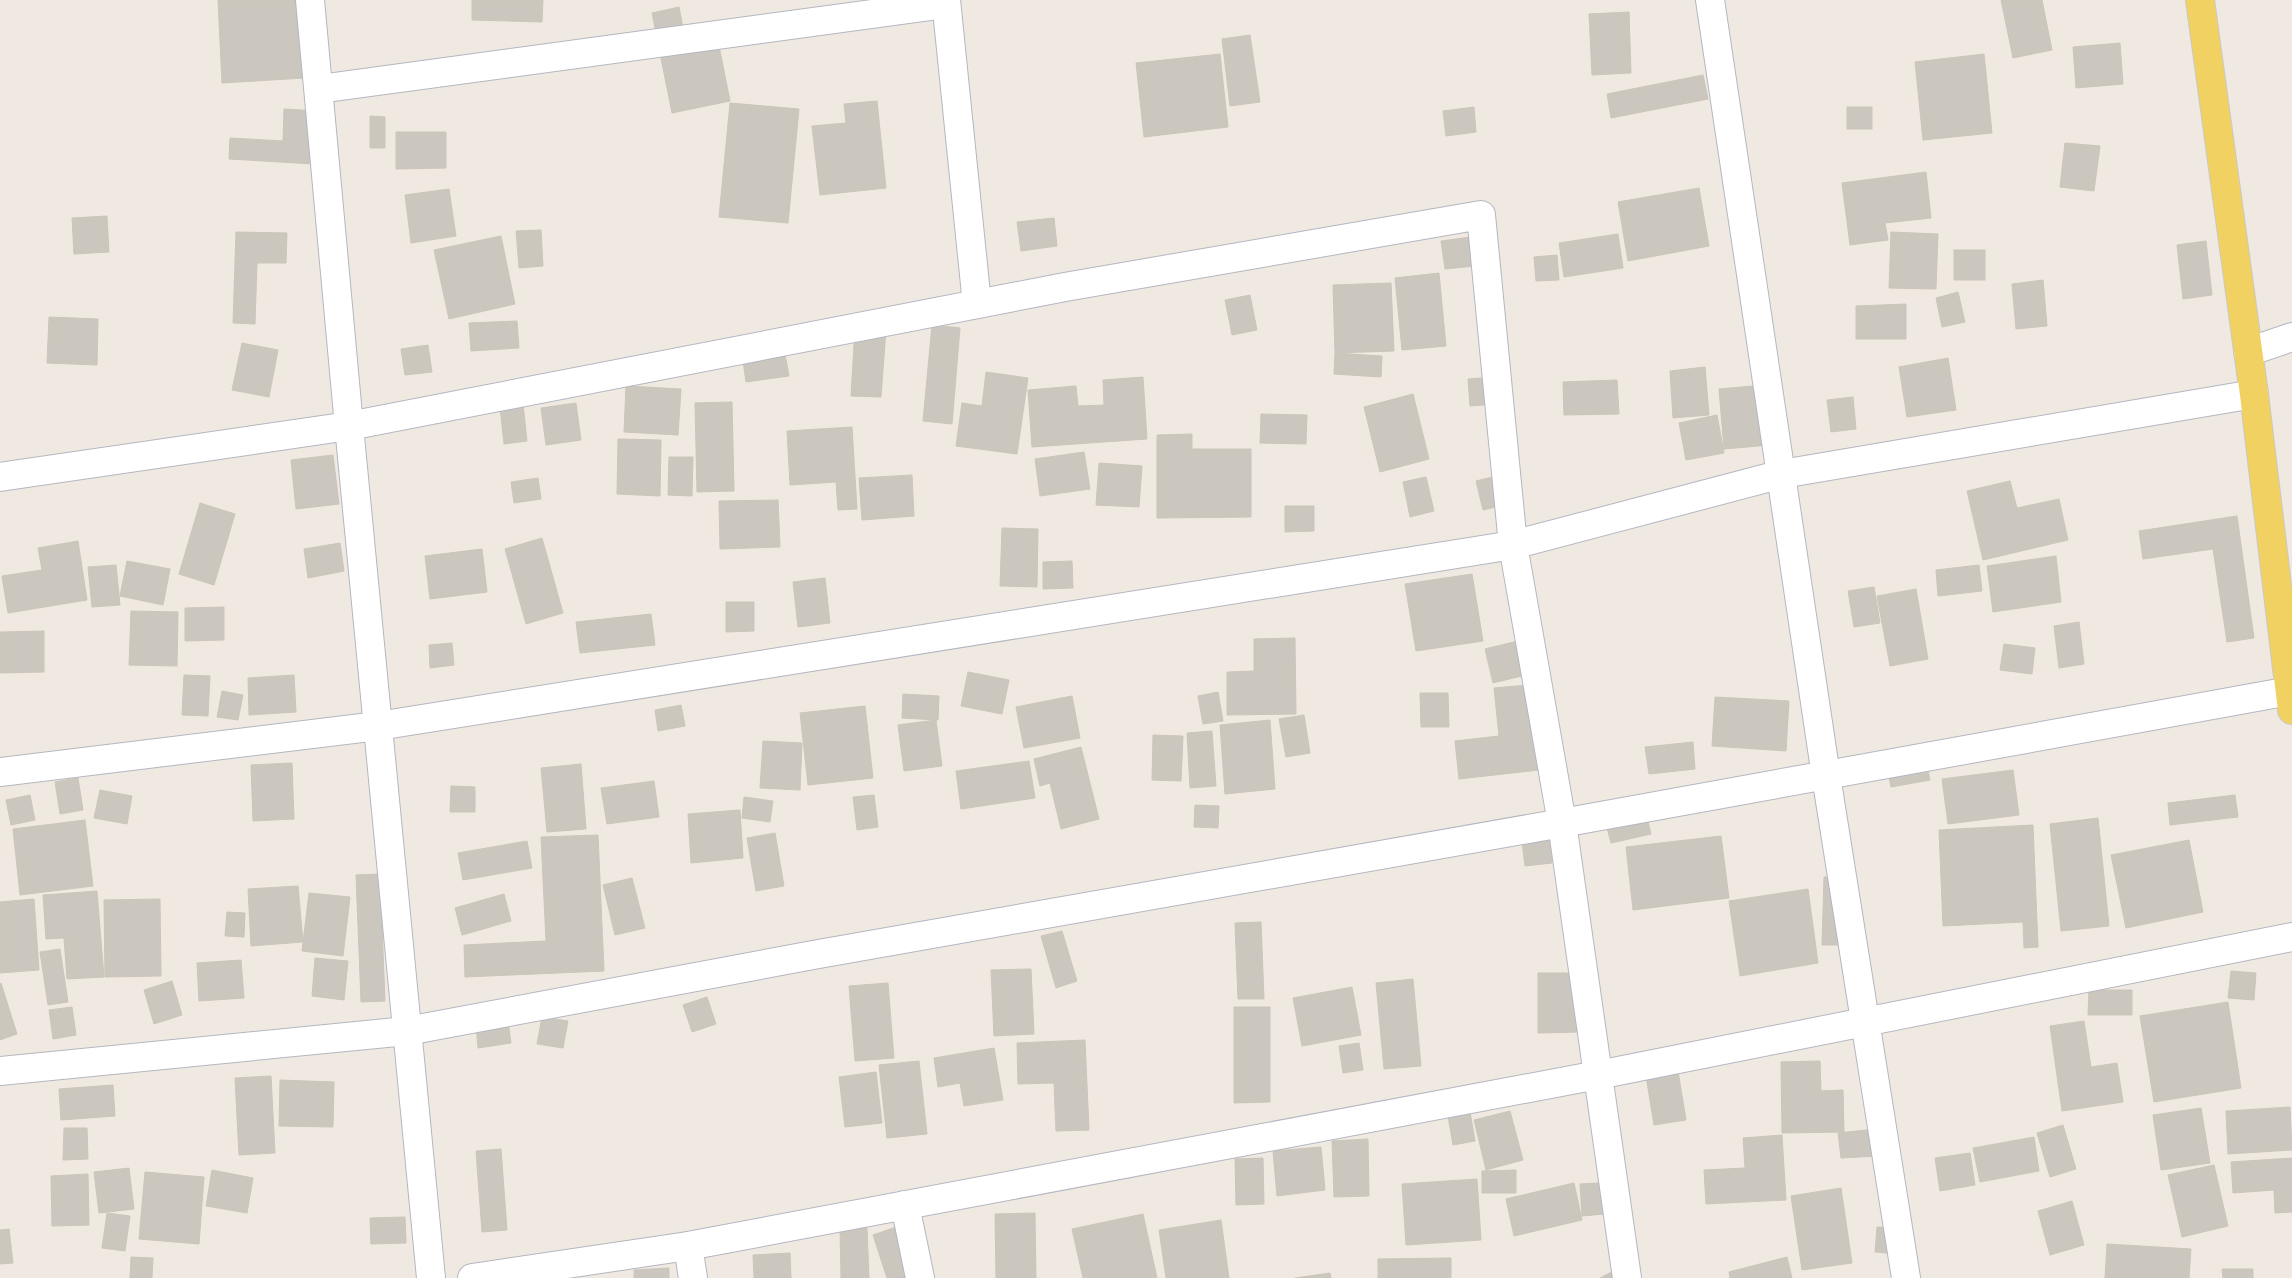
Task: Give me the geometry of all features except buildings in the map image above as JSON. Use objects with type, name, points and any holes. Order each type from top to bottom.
[{"type":"main road","points":[[2200,0],[2254,394],[2291,701]]},
{"type":"street","points":[[310,0],[431,1278]]},
{"type":"street","points":[[1710,0],[1826,776],[1906,1278]]},
{"type":"street","points":[[318,89],[946,2],[977,304]]},
{"type":"street","points":[[0,477],[349,426],[977,304],[1481,215],[1513,545],[1562,823],[1627,1278]]},
{"type":"street","points":[[2248,352],[2292,337]]},
{"type":"street","points":[[0,772],[378,726],[1513,545],[1782,474],[2254,394]]},
{"type":"street","points":[[0,1072],[407,1031],[804,956],[1826,776],[2291,701]]},
{"type":"street","points":[[472,1278],[688,1246],[1598,1075],[2292,937]]},
{"type":"street","points":[[904,1205],[920,1278]]},
{"type":"street","points":[[688,1246],[693,1278]]}]
